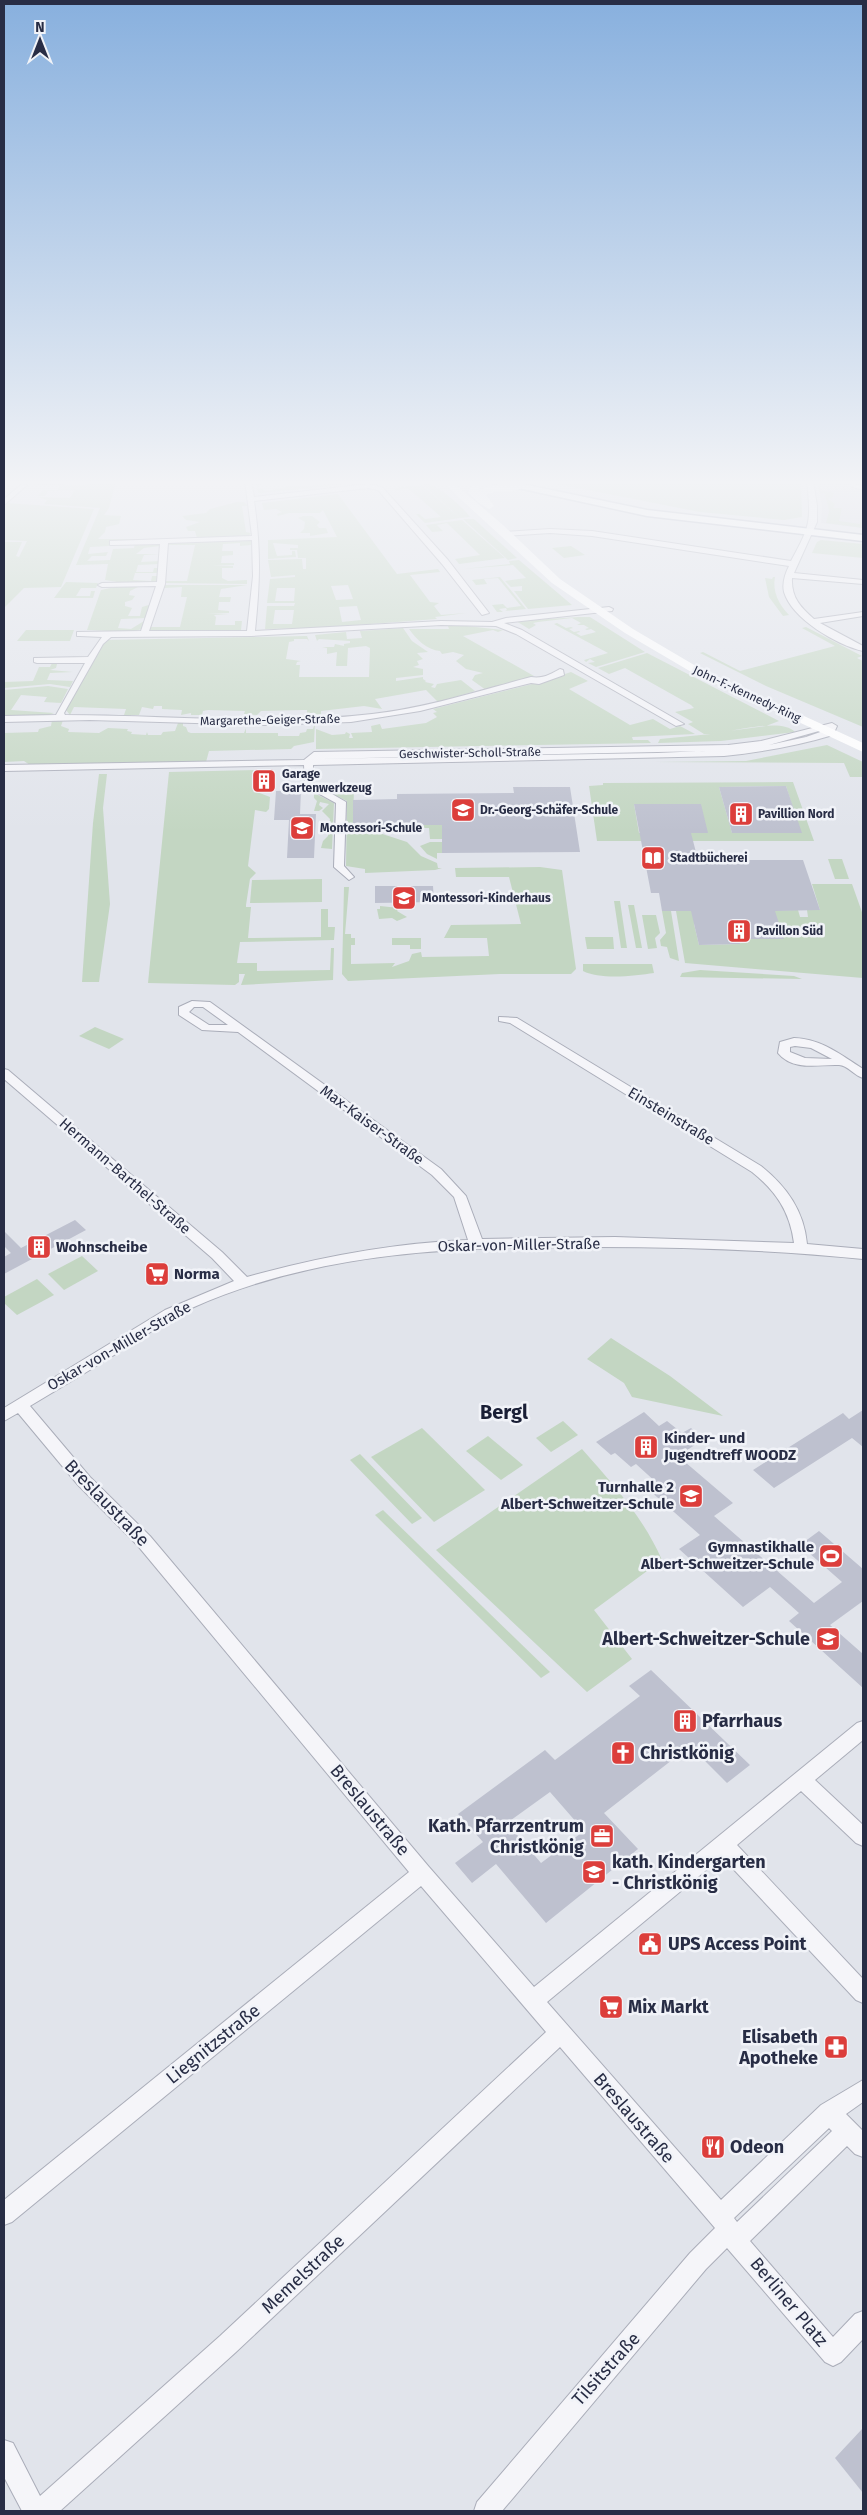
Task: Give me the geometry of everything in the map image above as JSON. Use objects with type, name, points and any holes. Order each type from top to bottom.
[{"type":"main road","name":"John-F.-Kennedy-Ring","points":[[588,597],[600,607],[695,661],[863,748]]},
{"type":"main road","name":"John-F.-Kennedy-Ring","points":[[827,729],[863,740]]},
{"type":"street","points":[[144,634],[156,597]]},
{"type":"street","points":[[251,634],[255,597]]},
{"type":"street","points":[[473,597],[485,613],[679,724]]},
{"type":"street","points":[[791,597],[802,614],[812,622],[863,649]]},
{"type":"street","points":[[499,620],[513,615],[535,615],[569,609],[600,607]]},
{"type":"street","points":[[80,634],[107,636],[251,634],[499,620],[600,607]]},
{"type":"street","points":[[477,620],[485,613]]},
{"type":"street","points":[[812,622],[863,614]]},
{"type":"street","points":[[61,716],[60,713],[90,660],[107,636]]},
{"type":"street","points":[[38,660],[90,660]]},
{"type":"street","name":"Margarethe-Geiger-Straße","points":[[4,719],[61,716],[216,721],[349,719],[419,710],[532,680],[539,681],[560,675],[560,672],[579,667]]},
{"type":"street","name":"Geschwister-Scholl-Straße","points":[[4,768],[309,762],[310,757],[320,754],[744,753],[780,747],[827,729]]},
{"type":"street","points":[[309,762],[309,786],[341,802],[339,867],[349,877]]},
{"type":"street","name":"Einsteinstraße","points":[[503,1019],[519,1024],[718,1143],[764,1175],[787,1201],[793,1212],[799,1231],[801,1248]]},
{"type":"street","name":"Max-Kaiser-Straße","points":[[239,1029],[456,1188],[465,1202],[476,1243]]},
{"type":"street","points":[[840,1060],[863,1074]]},
{"type":"street","name":"Hermann-Barthel-Straße","points":[[4,1073],[217,1255],[244,1283]]},
{"type":"street","name":"Oskar-von-Miller-Straße","points":[[4,1415],[166,1315],[199,1299],[244,1283],[302,1266],[352,1256],[476,1243],[667,1243],[801,1248],[863,1254]]},
{"type":"street","name":"Breslaustraße","points":[[20,1405],[84,1481],[144,1541],[422,1873],[728,2228]]},
{"type":"street","points":[[532,2001],[863,1729]]},
{"type":"street","points":[[802,1780],[863,1837]]},
{"type":"street","points":[[722,1843],[863,1993]]},
{"type":"street","name":"Liegnitzstraße","points":[[4,2214],[422,1873]]},
{"type":"street","name":"Memelstraße","points":[[42,2511],[236,2337],[560,2033]]},
{"type":"street","points":[[728,2228],[829,2113],[863,2090]]},
{"type":"street","points":[[829,2113],[863,2146]]},
{"type":"street","points":[[728,2228],[847,2131]]},
{"type":"street","name":"Berliner Platz","points":[[728,2228],[833,2354],[863,2322]]},
{"type":"street","name":"Tilsitstraße","points":[[486,2511],[728,2228]]},
{"type":"street","points":[[4,2452],[35,2511]]},
{"type":"green space","points":[[4,597],[15,597],[4,608]]},
{"type":"green space","points":[[54,597],[93,597],[93,598]]},
{"type":"green space","points":[[98,597],[134,597],[125,602],[125,606],[132,608],[128,616],[140,616],[142,607],[152,604],[147,618],[121,619],[118,628],[131,629],[144,621],[142,629],[131,632],[87,630]]},
{"type":"green space","points":[[187,597],[231,597],[230,602],[219,602],[218,610],[229,611],[229,613],[207,614],[229,614],[214,615],[216,617],[215,625],[235,625],[235,621],[242,621],[241,630],[150,630],[150,627],[180,627]]},
{"type":"green space","points":[[268,597],[276,597],[275,601],[294,601],[294,597],[335,597],[336,600],[353,599],[352,597],[427,597],[430,602],[439,603],[434,606],[441,615],[466,613],[435,617],[437,619],[317,628],[265,629],[267,606],[294,606],[295,603],[267,603]],"holes":[[[357,606],[361,620],[342,622],[339,607]],[[275,610],[294,610],[292,624],[273,624]]]},
{"type":"green space","points":[[514,597],[517,597],[526,609],[505,611],[507,610],[506,608],[499,609],[503,612],[497,612],[492,605],[503,604],[507,608],[521,606]]},
{"type":"green space","points":[[519,597],[563,597],[572,605],[528,609]]},
{"type":"green space","points":[[769,597],[777,597],[789,615],[783,616]]},
{"type":"green space","points":[[590,617],[645,652],[596,667],[588,663],[595,662],[590,659],[586,662],[584,660],[608,653],[554,624],[557,623],[566,628],[571,627],[573,628],[569,629],[574,632],[579,631],[576,633],[581,636],[596,632],[591,629],[585,629],[589,628],[584,625],[577,625],[581,623],[572,618],[533,623],[536,625],[529,629],[516,621]]},
{"type":"green space","points":[[457,625],[503,630],[463,636],[534,676],[486,690],[472,680],[475,675],[483,673],[466,669],[456,661],[464,655],[453,652],[442,654],[440,651],[431,649],[415,637],[409,629],[449,629],[448,626]]},
{"type":"green space","points":[[806,627],[862,656],[857,658],[863,661],[863,727],[766,686],[700,653],[703,652],[740,671],[835,646],[802,628]]},
{"type":"green space","points":[[403,628],[412,641],[428,652],[417,653],[423,659],[417,661],[419,665],[413,667],[423,669],[423,675],[396,678],[396,681],[423,677],[425,682],[434,684],[431,687],[435,688],[437,684],[461,680],[475,691],[438,702],[426,690],[375,699],[382,709],[364,706],[321,711],[321,719],[314,719],[314,713],[307,713],[307,710],[261,711],[257,715],[244,714],[245,711],[208,710],[203,711],[202,715],[191,715],[191,713],[181,715],[182,710],[162,709],[162,706],[154,706],[153,709],[142,707],[139,715],[123,718],[126,709],[74,707],[70,715],[66,710],[106,640],[307,636],[309,641],[307,639],[294,639],[294,641],[289,642],[286,659],[301,661],[297,662],[296,665],[300,665],[299,677],[369,677],[370,648],[366,646],[348,648],[347,666],[336,666],[337,652],[327,654],[327,648],[322,647],[334,647],[335,644],[344,646],[344,644],[350,643],[350,641],[319,639],[317,641],[315,635],[346,632],[347,639],[362,638],[360,631]]},
{"type":"green space","points":[[26,630],[74,630],[70,641],[17,641]]},
{"type":"green space","points":[[647,653],[779,721],[767,726],[782,726],[795,732],[721,741],[658,743],[660,739],[711,734],[704,734],[688,724],[693,722],[675,712],[694,708],[691,705],[625,668],[609,674],[598,668]]},
{"type":"green space","points":[[66,662],[57,664],[56,668],[50,670],[73,672],[50,673],[47,680],[73,681],[70,687],[50,684],[4,688],[4,682],[33,681],[39,667],[50,667],[52,663]]},
{"type":"green space","points":[[571,672],[588,681],[569,689],[630,725],[653,719],[670,729],[680,726],[695,734],[632,737],[633,740],[648,740],[651,743],[316,749],[316,729],[332,735],[345,734],[346,732],[350,734],[349,738],[353,738],[351,733],[372,732],[371,726],[380,724],[382,729],[426,723],[437,717],[433,713],[437,712],[433,709],[544,681]]},
{"type":"green space","points":[[48,686],[68,689],[61,703],[44,702],[47,697],[21,695],[11,710],[54,713],[46,716],[4,717],[4,690]]},
{"type":"green space","points":[[52,720],[63,720],[61,726],[69,729],[68,732],[99,733],[108,728],[128,729],[127,731],[132,732],[131,734],[146,735],[147,732],[148,735],[161,735],[163,732],[175,731],[178,723],[183,723],[183,726],[191,733],[244,733],[246,728],[246,733],[278,733],[278,736],[299,736],[300,733],[306,732],[307,729],[313,729],[315,723],[314,742],[294,746],[291,749],[209,751],[206,762],[30,765],[24,761],[4,762],[4,733],[38,732],[39,729],[51,726]]},
{"type":"green space","points":[[827,745],[863,762],[863,777],[850,777],[844,763],[654,762],[746,761]]},
{"type":"green space","points":[[261,770],[259,780],[269,785],[258,785],[257,792],[270,797],[269,809],[266,812],[255,810],[248,866],[256,873],[250,879],[246,905],[246,907],[251,907],[248,938],[321,937],[321,909],[328,909],[328,927],[335,927],[334,940],[240,942],[237,963],[257,963],[257,971],[330,970],[331,948],[334,948],[333,980],[241,985],[245,974],[239,974],[239,982],[235,985],[148,983],[169,772]]},
{"type":"green space","points":[[99,774],[107,774],[103,808],[110,904],[99,982],[82,982],[93,823]]},
{"type":"green space","points":[[793,782],[814,841],[597,841],[589,786],[603,785],[603,783]],"holes":[[[786,786],[801,833],[732,833],[719,787]],[[634,804],[660,804],[708,833],[639,833]]]},
{"type":"green space","points":[[354,788],[353,825],[366,825],[367,829],[407,842],[421,856],[437,863],[438,868],[442,868],[435,870],[365,873],[365,869],[346,866],[347,801],[322,789]]},
{"type":"green space","points":[[314,793],[334,803],[332,849],[321,848],[323,841],[328,836],[329,830],[324,825],[329,823],[330,819],[322,811],[329,804],[320,802],[319,805],[323,808],[319,811],[314,811],[317,801],[314,798]]},
{"type":"green space","points":[[373,825],[442,825],[442,839],[430,839],[429,828],[385,830],[373,828]]},
{"type":"green space","points":[[430,842],[442,842],[442,853],[437,853],[437,859],[427,854],[420,846]]},
{"type":"green space","points":[[828,859],[842,859],[849,879],[835,879]]},
{"type":"green space","points":[[540,867],[562,870],[576,969],[571,974],[500,974],[348,981],[342,974],[344,887],[349,887],[345,934],[351,934],[351,938],[355,938],[355,945],[351,945],[351,964],[395,963],[392,967],[409,961],[412,954],[421,952],[422,957],[489,956],[487,938],[444,938],[451,925],[521,924],[509,877],[456,877],[455,868]]},
{"type":"green space","points":[[322,879],[322,902],[250,903],[252,880]]},
{"type":"green space","points":[[812,884],[852,884],[863,915],[863,978],[685,963],[676,911],[704,911],[694,924],[699,945],[740,944],[739,939],[783,939],[779,923],[722,924],[745,911],[798,910],[800,917],[808,917],[807,910],[820,910]]},
{"type":"green space","points":[[614,901],[620,901],[627,948],[621,948]]},
{"type":"green space","points":[[628,905],[634,905],[642,948],[636,948]]},
{"type":"green space","points":[[380,906],[399,908],[397,911],[407,917],[397,921],[392,918],[379,919],[377,909],[380,909]]},
{"type":"green space","points":[[662,911],[671,911],[679,961],[670,958],[667,947],[661,946],[660,940],[666,933]]},
{"type":"green space","points":[[642,915],[656,915],[660,933],[655,938],[657,948],[648,949]]},
{"type":"green space","points":[[585,937],[613,937],[614,949],[587,949]]},
{"type":"green space","points":[[392,938],[421,938],[421,949],[410,949],[410,945],[392,945]]},
{"type":"green space","points":[[583,964],[652,964],[654,973],[628,976],[599,976],[583,971]]},
{"type":"green space","points":[[700,970],[794,976],[802,979],[680,977],[682,973]]},
{"type":"green space","points":[[95,1027],[124,1039],[109,1049],[79,1036]]},
{"type":"green space","points":[[82,1256],[98,1271],[64,1290],[48,1274]]},
{"type":"green space","points":[[37,1279],[54,1295],[17,1315],[4,1303],[4,1297]]},
{"type":"green space","points":[[611,1338],[670,1376],[723,1416],[632,1397],[624,1383],[587,1359]]},
{"type":"green space","points":[[563,1421],[578,1435],[551,1452],[536,1438]]},
{"type":"green space","points":[[422,1428],[485,1490],[434,1522],[371,1457]]},
{"type":"green space","points":[[488,1436],[523,1465],[501,1480],[466,1451]]},
{"type":"green space","points":[[582,1449],[637,1515],[662,1560],[594,1610],[632,1659],[587,1692],[436,1550]]},
{"type":"green space","points":[[360,1454],[422,1518],[412,1524],[350,1460]]},
{"type":"green space","points":[[383,1510],[550,1672],[541,1678],[375,1515]]},
{"type":"building","name":"Pavillion Nord","points":[[786,786],[802,833],[732,833],[719,787]]},
{"type":"building","name":"Dr.-Georg-Schäfer-Schule","points":[[513,787],[570,787],[580,852],[442,853],[442,825],[353,825],[353,800],[397,799],[397,794],[514,793]]},
{"type":"building","name":"Montessori-Schule","points":[[301,790],[300,814],[316,814],[314,858],[287,858],[289,820],[274,820],[276,791]]},
{"type":"building","points":[[634,804],[701,804],[708,833],[691,833],[698,860],[803,860],[820,910],[775,911],[784,939],[739,939],[740,944],[699,945],[691,911],[662,911],[659,893],[651,893]]},
{"type":"building","name":"Montessori-Kinderhaus","points":[[375,886],[433,886],[434,902],[375,903]]},
{"type":"building","name":"Wohnscheibe","points":[[75,1220],[86,1230],[4,1274],[4,1257],[11,1253],[4,1246],[4,1231],[21,1248]]},
{"type":"building","points":[[863,1410],[863,1447],[852,1438],[774,1488],[753,1470],[843,1413],[849,1419]]},
{"type":"building","points":[[644,1412],[659,1426],[667,1421],[682,1433],[691,1428],[704,1439],[678,1456],[733,1503],[714,1516],[814,1603],[842,1582],[800,1545],[819,1531],[863,1569],[863,1601],[830,1625],[863,1654],[863,1688],[789,1621],[799,1613],[770,1587],[743,1607],[679,1549],[700,1535],[649,1490],[658,1484],[636,1464],[631,1467],[615,1453],[611,1455],[596,1442]]},
{"type":"building","points":[[651,1670],[750,1765],[727,1783],[690,1746],[604,1813],[638,1849],[546,1923],[496,1864],[472,1883],[455,1863],[483,1842],[458,1814],[545,1750],[555,1760],[640,1696],[629,1686]],"holes":[[[550,1792],[584,1831],[541,1863],[507,1823]]]},
{"type":"building","points":[[863,2428],[863,2493],[835,2458]]},
{"type":"place","name":"Garage Gartenwerkzeug","points":[[264,781]]},
{"type":"place","name":"Dr.-Georg-Schäfer-Schule","points":[[463,810]]},
{"type":"place","name":"Pavillion Nord","points":[[741,814]]},
{"type":"place","name":"Montessori-Schule","points":[[302,828]]},
{"type":"place","name":"Stadtbücherei","points":[[653,858]]},
{"type":"place","name":"Montessori-Kinderhaus","points":[[404,898]]},
{"type":"place","name":"Pavillon Süd","points":[[739,931]]},
{"type":"place","name":"Wohnscheibe","points":[[39,1247]]},
{"type":"place","name":"Norma","points":[[157,1274]]},
{"type":"place","name":"Kinder- und Jugendtreff WOODZ","points":[[646,1447]]},
{"type":"place","name":"Turnhalle 2 Albert-Schweitzer-Schule","points":[[691,1496]]},
{"type":"place","name":"Gymnastikhalle Albert-Schweitzer-Schule","points":[[831,1556]]},
{"type":"place","name":"Albert-Schweitzer-Schule","points":[[828,1639]]},
{"type":"place","name":"Pfarrhaus","points":[[685,1721]]},
{"type":"place","name":"Christkönig","points":[[623,1753]]},
{"type":"place","name":"Kath. Pfarrzentrum Christkönig","points":[[602,1836]]},
{"type":"place","name":"kath. Kindergarten - Christkönig","points":[[594,1872]]},
{"type":"place","name":"UPS Access Point","points":[[650,1944]]},
{"type":"place","name":"Mix Markt","points":[[611,2007]]},
{"type":"place","name":"Elisabeth Apotheke","points":[[836,2047]]},
{"type":"place","name":"Odeon","points":[[713,2147]]},
{"type":"district","name":"Bergl","points":[[504,1412]]}]
